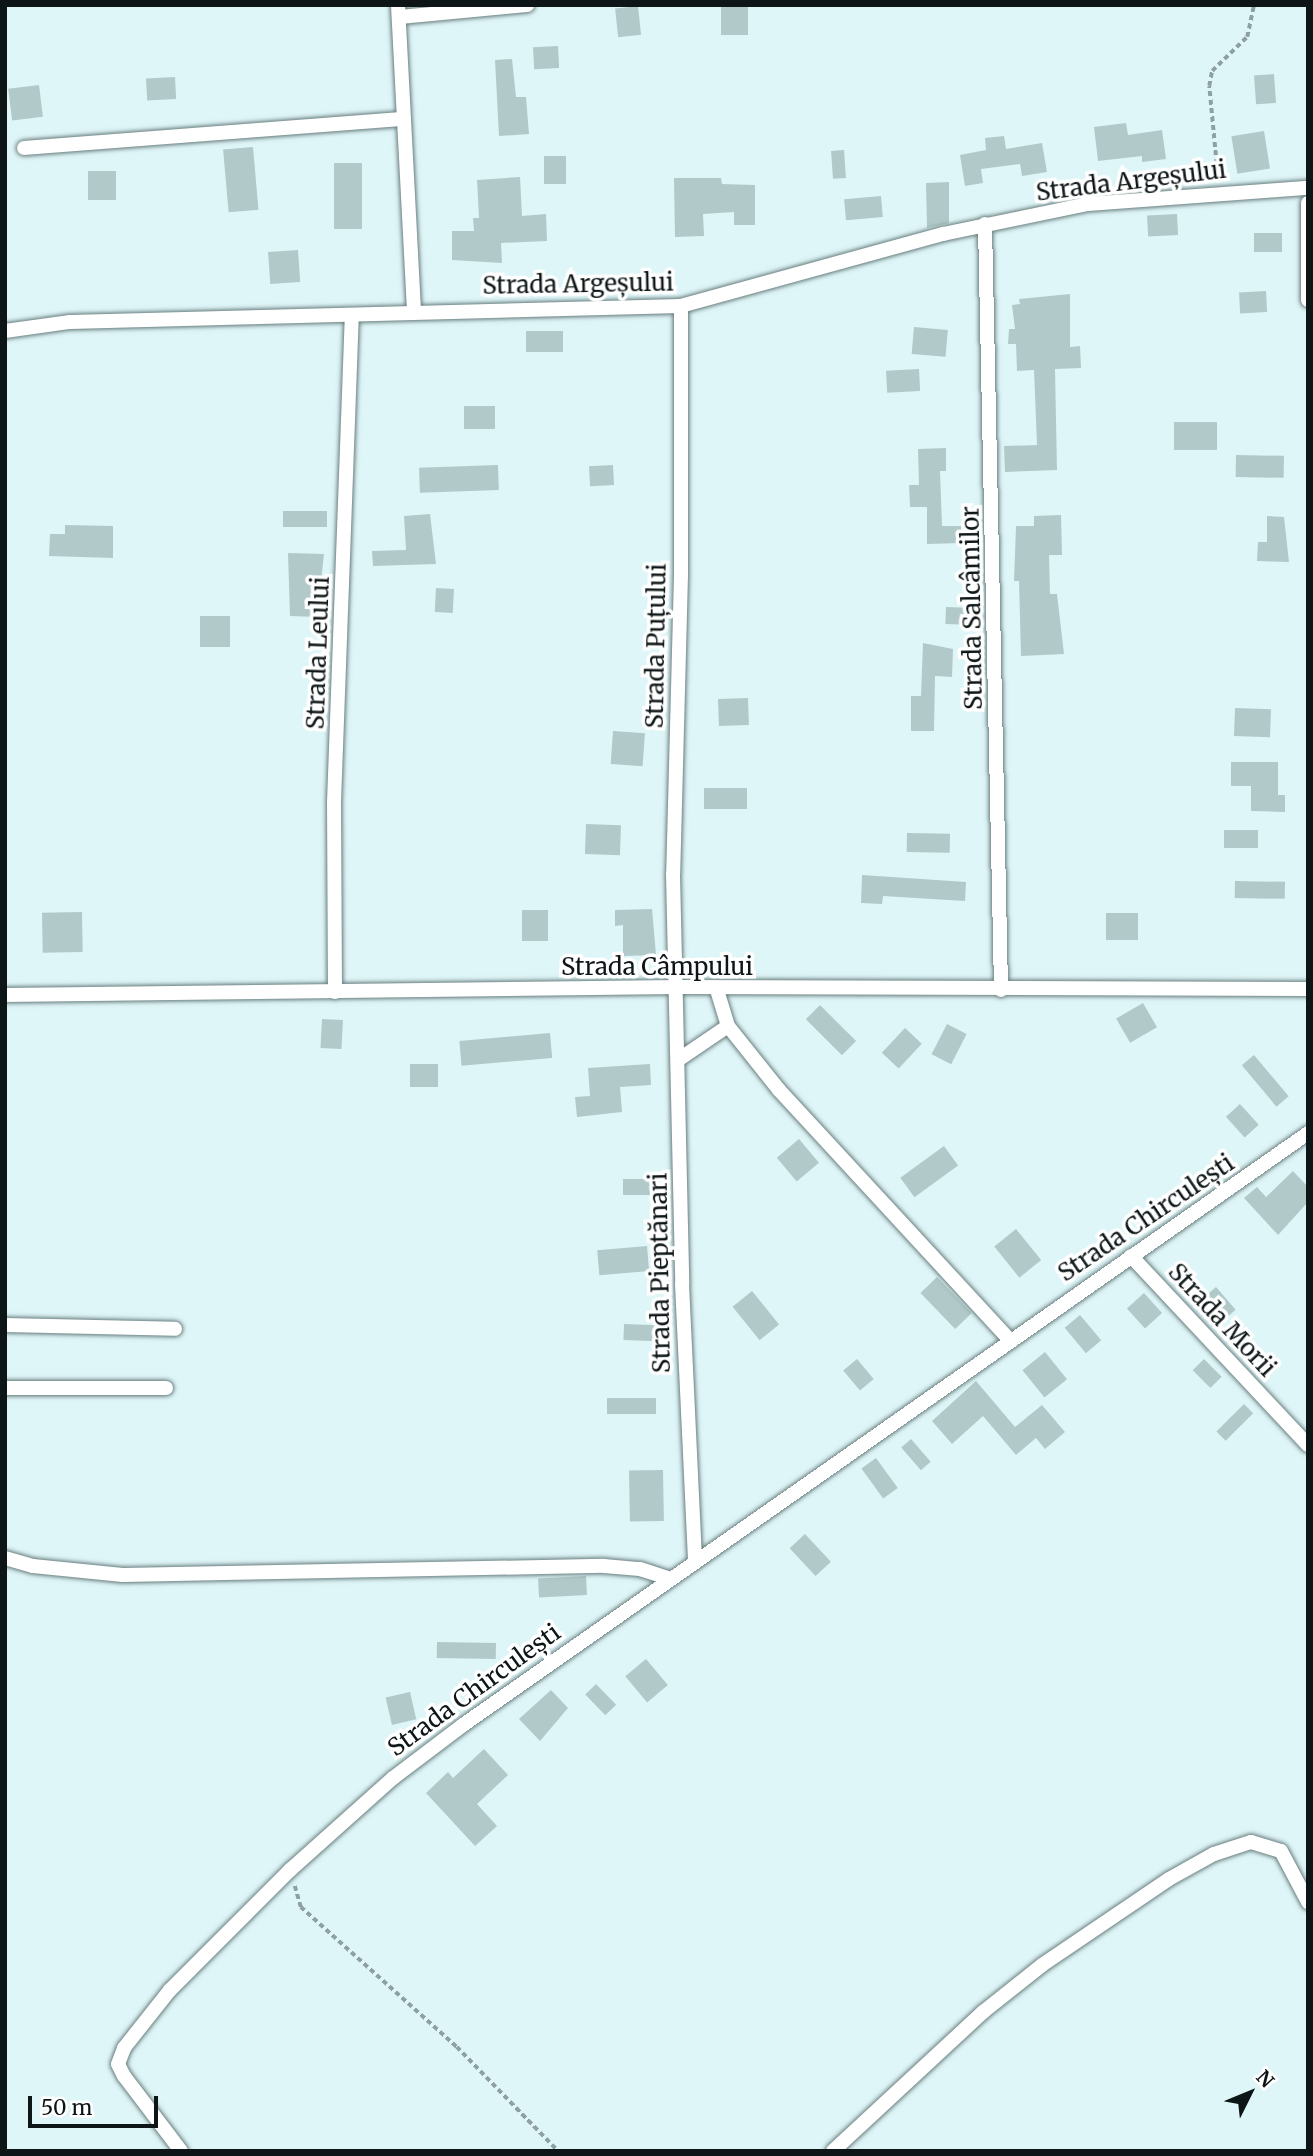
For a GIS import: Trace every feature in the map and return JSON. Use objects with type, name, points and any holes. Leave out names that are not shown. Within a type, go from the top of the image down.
[{"type":"street","points":[[414,310],[399,11],[527,5]]},
{"type":"street","points":[[24,148],[404,119]]},
{"type":"street","name":"Strada Argeșului","points":[[5,331],[70,322],[352,315],[414,310],[681,306],[985,224],[1088,204],[1308,188]]},
{"type":"street","points":[[1308,202],[1308,300]]},
{"type":"street","name":"Strada Salcâmilor","points":[[985,224],[1001,990]]},
{"type":"street","name":"Strada Puțului","points":[[678,987],[673,874],[681,575],[681,306]]},
{"type":"street","name":"Strada Leului","points":[[335,992],[334,802],[352,315]]},
{"type":"street","name":"Strada Câmpului","points":[[5,995],[678,987],[717,990],[1308,989]]},
{"type":"street","name":"Strada Pieptănari","points":[[678,987],[682,1298],[695,1559]]},
{"type":"street","points":[[717,990],[728,1026],[779,1090],[1009,1339]]},
{"type":"street","points":[[678,1060],[728,1026]]},
{"type":"street","name":"Strada Chirculești","points":[[181,2151],[124,2076],[118,2064],[121,2056],[170,1990],[290,1870],[393,1778],[668,1578],[1308,1133]]},
{"type":"street","name":"Strada Morii","points":[[1131,1256],[1308,1445]]},
{"type":"street","points":[[5,1325],[175,1329]]},
{"type":"street","points":[[5,1388],[166,1388]]},
{"type":"street","points":[[5,1558],[33,1566],[123,1575],[604,1566],[640,1569],[668,1578]]},
{"type":"street","points":[[833,2151],[983,2012],[1042,1965],[1169,1879],[1239,1843],[1264,1843],[1281,1851],[1308,1902]]},
{"type":"path","points":[[1219,193],[1209,86],[1212,71],[1247,37],[1254,5]]},
{"type":"path","points":[[290,1870],[302,1908],[457,2047],[558,2151]]},
{"type":"building","points":[[721,5],[748,5],[748,35],[721,35]]},
{"type":"building","points":[[638,6],[641,35],[618,37],[615,8]]},
{"type":"building","points":[[558,46],[559,68],[534,69],[533,47]]},
{"type":"building","points":[[512,59],[516,97],[526,97],[529,134],[499,136],[495,60]]},
{"type":"building","points":[[1274,74],[1276,103],[1256,104],[1254,75]]},
{"type":"building","points":[[175,77],[176,99],[147,100],[146,79]]},
{"type":"building","points":[[39,85],[43,117],[12,121],[8,89]]},
{"type":"building","points":[[1126,123],[1128,135],[1162,130],[1166,159],[1142,162],[1142,156],[1098,161],[1094,127]]},
{"type":"building","points":[[1264,131],[1270,169],[1237,174],[1231,136]]},
{"type":"building","points":[[1004,136],[1006,149],[1042,143],[1047,172],[1022,176],[1020,164],[981,169],[983,183],[965,186],[960,155],[986,150],[985,138]]},
{"type":"building","points":[[253,147],[258,210],[229,212],[223,150]]},
{"type":"building","points":[[844,150],[846,178],[833,179],[831,151]]},
{"type":"building","points":[[544,156],[566,156],[566,184],[544,184]]},
{"type":"building","points":[[334,163],[362,163],[362,229],[334,229]]},
{"type":"building","points":[[88,171],[116,171],[116,200],[88,200]]},
{"type":"building","points":[[520,177],[522,216],[546,214],[547,241],[501,243],[502,263],[452,260],[452,231],[474,231],[473,218],[479,218],[477,180]]},
{"type":"building","points":[[674,178],[721,178],[722,184],[755,185],[755,225],[734,225],[734,212],[703,214],[704,236],[675,237]]},
{"type":"building","points":[[949,182],[949,223],[927,228],[926,183]]},
{"type":"building","points":[[881,196],[883,217],[846,220],[844,199]]},
{"type":"building","points":[[1177,214],[1178,235],[1148,237],[1147,216]]},
{"type":"building","points":[[1254,233],[1282,233],[1282,252],[1254,252]]},
{"type":"building","points":[[298,250],[300,282],[270,284],[268,252]]},
{"type":"building","points":[[1266,291],[1267,312],[1240,313],[1239,292]]},
{"type":"building","points":[[1070,294],[1070,347],[1080,346],[1081,368],[1055,369],[1057,470],[1005,472],[1004,446],[1037,445],[1034,370],[1017,371],[1016,344],[1008,344],[1009,329],[1015,329],[1012,305],[1020,304],[1019,299]]},
{"type":"building","points":[[914,327],[948,330],[946,357],[912,354]]},
{"type":"building","points":[[526,331],[563,331],[563,352],[526,352]]},
{"type":"building","points":[[919,369],[920,391],[887,393],[886,371]]},
{"type":"building","points":[[464,406],[495,406],[495,429],[464,429]]},
{"type":"building","points":[[1174,422],[1217,422],[1217,450],[1174,450]]},
{"type":"building","points":[[946,448],[946,471],[940,471],[942,526],[961,526],[961,543],[927,544],[927,507],[910,507],[909,485],[919,485],[918,449]]},
{"type":"building","points":[[1236,455],[1284,456],[1284,478],[1236,477]]},
{"type":"building","points":[[498,465],[499,490],[420,493],[419,468]]},
{"type":"building","points":[[613,465],[614,485],[590,486],[589,466]]},
{"type":"building","points":[[283,511],[327,511],[327,527],[283,527]]},
{"type":"building","points":[[430,514],[436,564],[373,566],[372,551],[406,550],[404,516]]},
{"type":"building","points":[[1061,515],[1062,555],[1049,555],[1050,594],[1057,594],[1064,654],[1021,656],[1019,581],[1014,581],[1016,526],[1034,526],[1034,516]]},
{"type":"building","points":[[1267,516],[1284,517],[1289,562],[1257,561],[1258,542],[1267,542]]},
{"type":"building","points":[[65,525],[113,526],[113,558],[49,556],[50,534],[65,534]]},
{"type":"building","points":[[288,553],[324,554],[317,617],[290,616]]},
{"type":"building","points":[[436,588],[454,589],[453,613],[435,612]]},
{"type":"building","points":[[946,607],[975,608],[974,625],[945,624]]},
{"type":"building","points":[[200,616],[230,616],[230,647],[200,647]]},
{"type":"building","points":[[923,643],[953,649],[952,677],[935,676],[934,731],[911,731],[911,696],[921,696]]},
{"type":"building","points":[[748,698],[749,725],[719,726],[718,699]]},
{"type":"building","points":[[1235,708],[1271,709],[1270,737],[1234,736]]},
{"type":"building","points":[[613,731],[645,733],[643,766],[611,764]]},
{"type":"building","points":[[1231,762],[1278,762],[1278,795],[1285,795],[1285,812],[1251,811],[1251,786],[1231,786]]},
{"type":"building","points":[[704,788],[747,788],[747,809],[704,809]]},
{"type":"building","points":[[586,824],[621,825],[620,855],[585,854]]},
{"type":"building","points":[[1224,830],[1258,830],[1258,848],[1224,848]]},
{"type":"building","points":[[907,833],[950,834],[950,853],[907,852]]},
{"type":"building","points":[[862,875],[966,882],[965,901],[883,896],[882,904],[861,903]]},
{"type":"building","points":[[1235,881],[1285,882],[1285,899],[1235,898]]},
{"type":"building","points":[[652,909],[656,955],[623,956],[623,925],[615,926],[615,910]]},
{"type":"building","points":[[522,910],[548,910],[548,941],[522,941]]},
{"type":"building","points":[[82,912],[83,952],[43,953],[42,913]]},
{"type":"building","points":[[1106,913],[1138,913],[1138,940],[1106,940]]},
{"type":"building","points":[[1143,1003],[1157,1027],[1130,1043],[1116,1018]]},
{"type":"building","points":[[820,1005],[856,1041],[842,1055],[806,1019]]},
{"type":"building","points":[[322,1019],[343,1020],[341,1049],[320,1048]]},
{"type":"building","points":[[947,1024],[967,1034],[951,1064],[932,1054]]},
{"type":"building","points":[[905,1028],[922,1044],[899,1069],[882,1053]]},
{"type":"building","points":[[550,1033],[552,1058],[462,1066],[459,1041]]},
{"type":"building","points":[[1254,1055],[1289,1096],[1276,1107],[1242,1065]]},
{"type":"building","points":[[410,1064],[438,1064],[438,1087],[410,1087]]},
{"type":"building","points":[[650,1064],[651,1085],[620,1087],[622,1112],[577,1117],[575,1097],[590,1096],[588,1068]]},
{"type":"building","points":[[1240,1104],[1259,1125],[1245,1138],[1226,1117]]},
{"type":"building","points":[[799,1139],[819,1163],[797,1181],[777,1158]]},
{"type":"building","points":[[944,1146],[958,1165],[914,1197],[900,1178]]},
{"type":"building","points":[[1293,1171],[1308,1187],[1308,1202],[1278,1235],[1244,1198],[1257,1187],[1266,1197]]},
{"type":"building","points":[[623,1179],[658,1179],[658,1195],[623,1195]]},
{"type":"building","points":[[1016,1229],[1041,1260],[1019,1278],[994,1247]]},
{"type":"building","points":[[647,1246],[649,1271],[599,1275],[597,1250]]},
{"type":"building","points":[[937,1277],[972,1313],[955,1329],[920,1293]]},
{"type":"building","points":[[1216,1287],[1236,1310],[1221,1323],[1201,1300]]},
{"type":"building","points":[[752,1291],[779,1324],[760,1340],[733,1307]]},
{"type":"building","points":[[1144,1293],[1162,1313],[1145,1328],[1127,1308]]},
{"type":"building","points":[[1080,1315],[1101,1340],[1086,1353],[1065,1328]]},
{"type":"building","points":[[624,1324],[658,1325],[657,1341],[623,1340]]},
{"type":"building","points":[[1045,1352],[1067,1379],[1044,1397],[1022,1370]]},
{"type":"building","points":[[857,1359],[874,1379],[860,1390],[843,1371]]},
{"type":"building","points":[[1204,1359],[1222,1377],[1210,1388],[1193,1370]]},
{"type":"building","points":[[976,1381],[1015,1427],[1042,1405],[1065,1432],[1045,1449],[1036,1438],[1016,1455],[983,1416],[952,1444],[932,1421]]},
{"type":"building","points":[[607,1398],[656,1398],[656,1414],[607,1414]]},
{"type":"building","points":[[1244,1404],[1253,1413],[1226,1441],[1216,1432]]},
{"type":"building","points":[[911,1439],[931,1462],[921,1470],[901,1448]]},
{"type":"building","points":[[876,1458],[898,1488],[883,1499],[861,1469]]},
{"type":"building","points":[[663,1470],[664,1521],[630,1522],[629,1471]]},
{"type":"building","points":[[805,1534],[831,1562],[816,1576],[790,1548]]},
{"type":"building","points":[[586,1576],[587,1595],[539,1597],[538,1579]]},
{"type":"building","points":[[437,1642],[496,1643],[496,1659],[437,1658]]},
{"type":"building","points":[[646,1659],[668,1685],[647,1702],[625,1676]]},
{"type":"building","points":[[596,1684],[616,1705],[605,1715],[585,1694]]},
{"type":"building","points":[[551,1690],[568,1708],[540,1741],[519,1719]]},
{"type":"building","points":[[410,1692],[416,1719],[392,1725],[386,1698]]},
{"type":"building","points":[[484,1749],[508,1775],[477,1804],[497,1826],[475,1846],[426,1793],[448,1772],[453,1778]]}]
